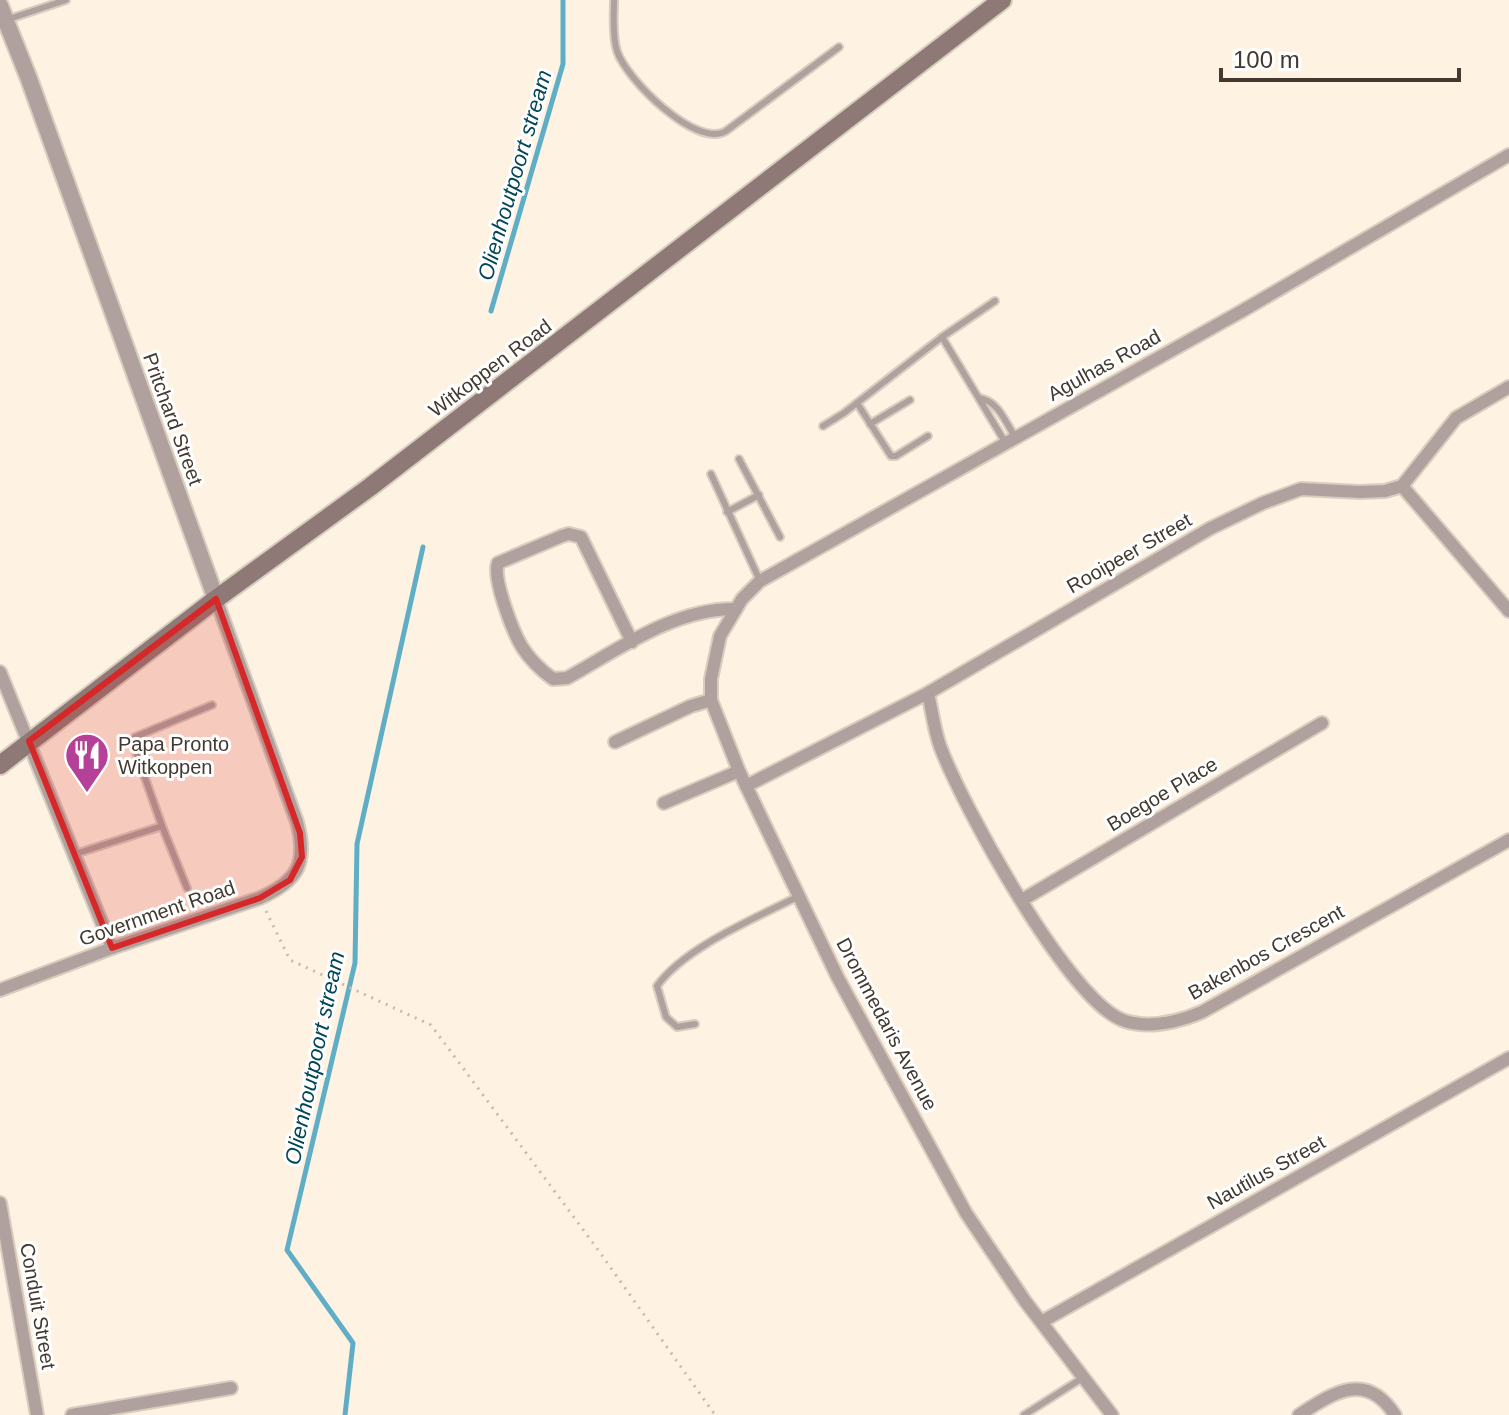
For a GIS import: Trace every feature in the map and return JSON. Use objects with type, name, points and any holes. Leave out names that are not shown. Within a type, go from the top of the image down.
[{"type":"main road","name":"Witkoppen Road","points":[[0,765],[216,599],[370,487],[1002,0]]},
{"type":"street","name":"Pritchard Street","points":[[3,13],[297,822],[303,848]]},
{"type":"street","name":"Agulhas Road","points":[[732,614],[760,581],[1242,311],[1509,155]]},
{"type":"street","points":[[1509,387],[1456,418],[1402,486],[1509,611]]},
{"type":"street","name":"Rooipeer Street","points":[[746,786],[928,693],[1211,528],[1263,503],[1301,489],[1360,492],[1385,491],[1402,486]]},
{"type":"street","points":[[632,642],[581,537],[562,536],[498,563],[498,584],[522,649],[553,679],[567,678],[672,622],[705,610],[732,614]]},
{"type":"street","name":"Drommedaris Avenue","points":[[732,614],[720,636],[711,700],[746,786],[850,1001],[966,1213],[1025,1301],[1112,1415]]},
{"type":"street","points":[[0,672],[112,948]]},
{"type":"street","name":"Bakenbos Crescent","points":[[928,693],[940,745],[974,820],[1055,952],[1094,1001],[1124,1021],[1169,1023],[1202,1012],[1509,840]]},
{"type":"street","points":[[615,742],[711,700]]},
{"type":"street","name":"Boegoe Place","points":[[1022,900],[1322,723]]},
{"type":"street","points":[[664,803],[739,771]]},
{"type":"street","name":"Government Road","points":[[0,990],[278,890],[296,873],[303,848]]},
{"type":"street","name":"Nautilus Street","points":[[1043,1321],[1509,1058]]},
{"type":"street","name":"Conduit Street","points":[[0,1203],[37,1415]]},
{"type":"street","points":[[72,1415],[231,1388]]},
{"type":"street","points":[[1299,1415],[1326,1398],[1343,1390],[1354,1389],[1380,1396],[1395,1415]]},
{"type":"lane","points":[[3,13],[66,0]]},
{"type":"lane","points":[[614,0],[617,50],[628,69],[664,107],[686,124],[706,134],[716,135],[726,131],[839,47]]},
{"type":"lane","points":[[823,426],[995,301]]},
{"type":"lane","points":[[942,337],[979,398],[1010,439]]},
{"type":"lane","points":[[979,398],[994,403],[1010,439]]},
{"type":"lane","points":[[870,424],[910,400]]},
{"type":"lane","points":[[857,403],[888,453],[894,457],[928,436]]},
{"type":"lane","points":[[739,459],[780,537]]},
{"type":"lane","points":[[711,474],[760,581]]},
{"type":"lane","points":[[727,512],[759,495]]},
{"type":"lane","points":[[187,888],[132,741],[135,737],[212,705]]},
{"type":"lane","points":[[75,854],[162,826]]},
{"type":"lane","points":[[695,1024],[677,1027],[666,1017],[657,986],[664,976],[676,964],[733,929],[799,896]]},
{"type":"lane","points":[[1024,1415],[1084,1377]]},
{"type":"path","points":[[260,898],[290,960],[431,1025],[596,1247],[715,1415]]},
{"type":"highlighted area","points":[[216,599],[300,833],[302,857],[290,880],[260,898],[112,948],[29,741]]},
{"type":"waterway","name":"Olienhoutpoort stream","points":[[491,311],[563,64],[563,0]]},
{"type":"waterway","name":"Olienhoutpoort stream","points":[[345,1415],[353,1343],[287,1250],[355,963],[357,844],[423,547]]},
{"type":"place","name":"Papa Pronto Witkoppen","points":[[87,794]]}]
